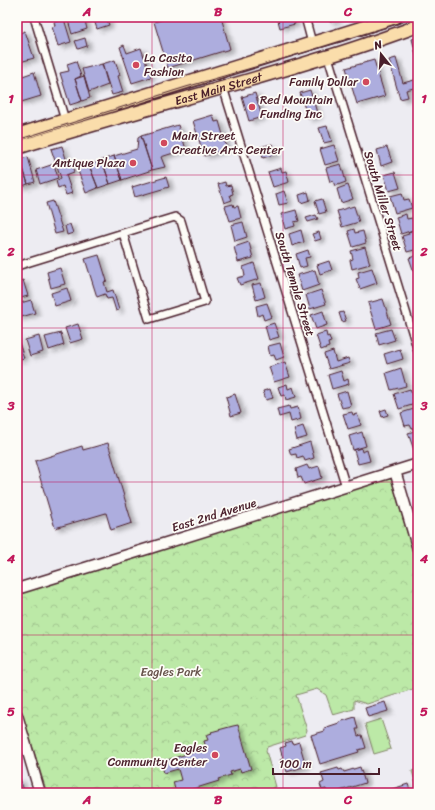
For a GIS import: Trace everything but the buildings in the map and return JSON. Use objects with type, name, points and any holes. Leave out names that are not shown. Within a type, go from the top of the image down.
[{"type":"main road","name":"East Main Street","points":[[17,135],[396,17]]},
{"type":"main road","name":"East Main Street","points":[[17,148],[328,57],[418,26]]},
{"type":"street","points":[[34,17],[65,120]]},
{"type":"street","points":[[304,17],[312,43]]},
{"type":"street","name":"South Miller Street","points":[[328,57],[418,351]]},
{"type":"street","name":"South Temple Street","points":[[223,87],[346,487]]},
{"type":"street","points":[[17,266],[174,217],[181,220],[205,302],[149,319],[123,233]]},
{"type":"street","name":"East 2nd Avenue","points":[[17,589],[418,464]]},
{"type":"street","points":[[395,471],[418,549]]},
{"type":"street","points":[[17,715],[40,793]]},
{"type":"green space","name":"Eagles Park","points":[[386,478],[390,479],[392,482],[418,569],[418,703],[413,689],[367,704],[354,700],[354,709],[333,715],[326,695],[317,689],[296,695],[307,730],[305,735],[267,747],[266,751],[276,787],[269,790],[269,793],[47,793],[17,697],[17,594]]},
{"type":"green space","points":[[381,719],[391,749],[374,754],[365,724]]},
{"type":"green space","points":[[418,769],[418,792],[412,771]]},
{"type":"tram line","points":[[17,140],[186,87],[341,42],[418,17]]},
{"type":"place","name":"La Casita Fashion","points":[[136,65]]},
{"type":"place","name":"Family Dollar","points":[[366,82]]},
{"type":"place","name":"Red Mountain Funding Inc","points":[[252,107]]},
{"type":"place","name":"Main Street Creative Arts Center","points":[[164,143]]},
{"type":"place","name":"Antique Plaza","points":[[133,163]]},
{"type":"place","name":"Eagles Community Center","points":[[215,755]]}]
